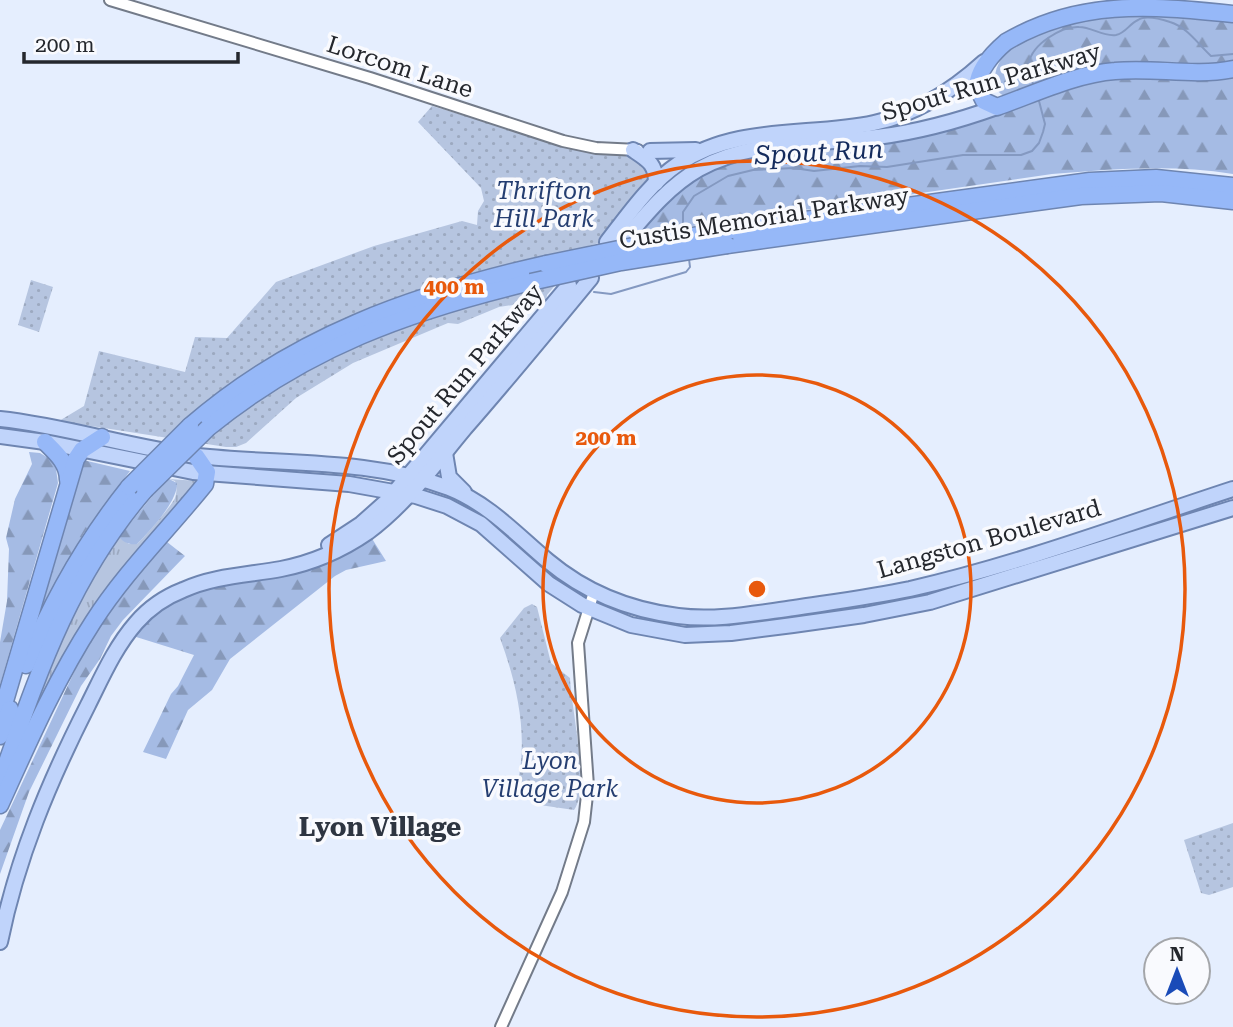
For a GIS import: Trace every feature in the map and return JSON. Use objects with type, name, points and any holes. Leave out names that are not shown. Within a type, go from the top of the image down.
[{"type":"highway","name":"Spout Run Parkway","points":[[996,51],[1038,18],[1081,2],[1125,1],[1233,14]]},
{"type":"highway","points":[[996,51],[980,72],[976,87],[984,101],[997,107]]},
{"type":"highway","name":"Spout Run Parkway","points":[[997,107],[1107,71],[1207,73],[1233,69]]},
{"type":"highway","name":"Custis Memorial Parkway","points":[[0,782],[39,672],[75,592],[137,488],[264,385],[333,347],[422,312],[531,282],[729,238],[1090,181],[1156,178],[1233,186]]},
{"type":"highway","name":"Custis Memorial Parkway","points":[[0,736],[27,661],[55,598],[95,531],[137,488],[190,426],[221,399],[270,365],[339,329],[431,295],[546,264],[648,243],[729,238],[1081,196],[1161,193],[1233,201]]},
{"type":"highway","points":[[0,718],[77,456],[102,437]]},
{"type":"highway","points":[[45,442],[65,466],[68,476],[66,490]]},
{"type":"highway","points":[[0,804],[67,665],[84,637],[131,571],[205,484],[207,474],[196,456]]},
{"type":"main road","name":"Spout Run Parkway","points":[[607,242],[656,183],[677,164],[714,146],[746,138],[846,128],[898,117],[948,91],[996,51]]},
{"type":"main road","name":"Spout Run Parkway","points":[[625,239],[650,209],[692,173],[739,152],[890,136],[997,107]]},
{"type":"main road","points":[[650,151],[687,152],[714,146]]},
{"type":"main road","points":[[633,150],[653,164],[656,183]]},
{"type":"main road","points":[[650,209],[675,177],[677,164],[694,166],[721,155],[739,152]]},
{"type":"main road","name":"Spout Run Parkway","points":[[415,478],[445,453],[591,278]]},
{"type":"main road","name":"Spout Run Parkway","points":[[415,478],[569,285]]},
{"type":"main road","name":"Langston Boulevard","points":[[0,419],[196,456],[339,465],[415,478],[470,498],[502,520],[558,569],[594,592],[648,612],[697,618],[853,600],[911,588],[969,573],[1233,489]]},
{"type":"main road","points":[[23,439],[31,423]]},
{"type":"main road","name":"Langston Boulevard","points":[[0,436],[45,442],[207,474],[349,484],[402,493],[447,506],[481,524],[549,584],[590,609],[631,625],[692,635],[731,633],[864,615],[962,594],[1233,508]]},
{"type":"main road","points":[[445,453],[449,477],[470,498]]},
{"type":"main road","points":[[0,942],[12,888],[32,825],[52,777],[111,660],[136,623],[170,596],[192,586],[289,568],[338,550],[381,522],[415,478]]},
{"type":"main road","points":[[0,914],[16,853],[47,775],[112,645],[133,616],[151,601],[186,581],[214,573],[285,562],[325,547],[402,493]]},
{"type":"street","name":"Lorcom Lane","points":[[110,0],[370,78],[563,141],[596,148],[650,151],[677,164]]},
{"type":"street","points":[[501,1027],[562,892],[584,822],[588,786],[578,643],[594,592]]},
{"type":"green space","points":[[1084,10],[1233,19],[1233,63],[1204,67],[1152,64],[1008,98],[997,90],[997,68],[1014,46],[1042,29]]},
{"type":"green space","points":[[1233,74],[1233,174],[1165,168],[1052,174],[637,234],[683,184],[736,157],[838,145],[1092,79]]},
{"type":"green space","name":"Thrifton Hill Park","points":[[432,106],[580,150],[642,158],[651,180],[599,243],[588,246],[547,295],[546,300],[499,307],[458,324],[448,323],[353,363],[296,398],[246,443],[226,447],[59,421],[84,406],[99,351],[185,372],[195,337],[227,338],[276,282],[374,246],[462,221],[477,225],[478,211],[484,201],[481,188],[418,122]]},
{"type":"green space","points":[[31,280],[53,287],[39,332],[18,325]]},
{"type":"green space","points":[[29,452],[40,453],[55,462],[58,483],[0,685],[0,642],[7,601],[9,549],[6,538],[15,499],[32,464]]},
{"type":"green space","points":[[83,460],[130,471],[84,533],[39,612]]},
{"type":"green space","points":[[167,478],[177,483],[173,498],[162,515],[137,544],[123,541],[119,537]]},
{"type":"green space","points":[[169,479],[198,481],[174,511],[29,726],[57,652],[91,581],[119,537],[129,544],[137,544],[169,507],[175,498],[176,489],[175,481]]},
{"type":"green space","points":[[371,537],[386,561],[346,570],[335,576],[230,659],[212,690],[188,710],[166,759],[143,752],[171,694],[194,655],[133,636],[143,625],[166,607],[192,594],[220,585],[299,572]]},
{"type":"green space","points":[[167,542],[185,556],[123,620],[81,686],[29,792],[0,874],[0,830],[77,666],[98,629],[128,587]]},
{"type":"green space","name":"Lyon Village Park","points":[[532,604],[537,607],[551,663],[570,678],[580,767],[578,800],[574,810],[533,804],[531,797],[517,785],[522,748],[519,711],[512,674],[500,638],[524,608]]},
{"type":"green space","points":[[1233,823],[1233,887],[1209,895],[1201,893],[1184,840]]},
{"type":"waterway","name":"Spout Run","points":[[1033,84],[1029,65],[1031,56],[1042,43],[1056,33],[1072,27],[1084,27],[1107,35],[1116,35],[1141,19],[1158,19],[1182,28],[1211,56],[1233,54]]},
{"type":"waterway","name":"Spout Run","points":[[683,229],[683,212],[694,196],[728,176],[753,170],[794,168],[814,171],[860,166],[887,167],[963,155],[1021,155],[1032,151],[1043,132],[1045,124],[1039,101]]},
{"type":"waterway","name":"Spout Run","points":[[594,292],[611,294],[686,272],[690,267],[689,259]]},
{"type":"district","name":"Lyon Village","points":[[380,827]]}]
